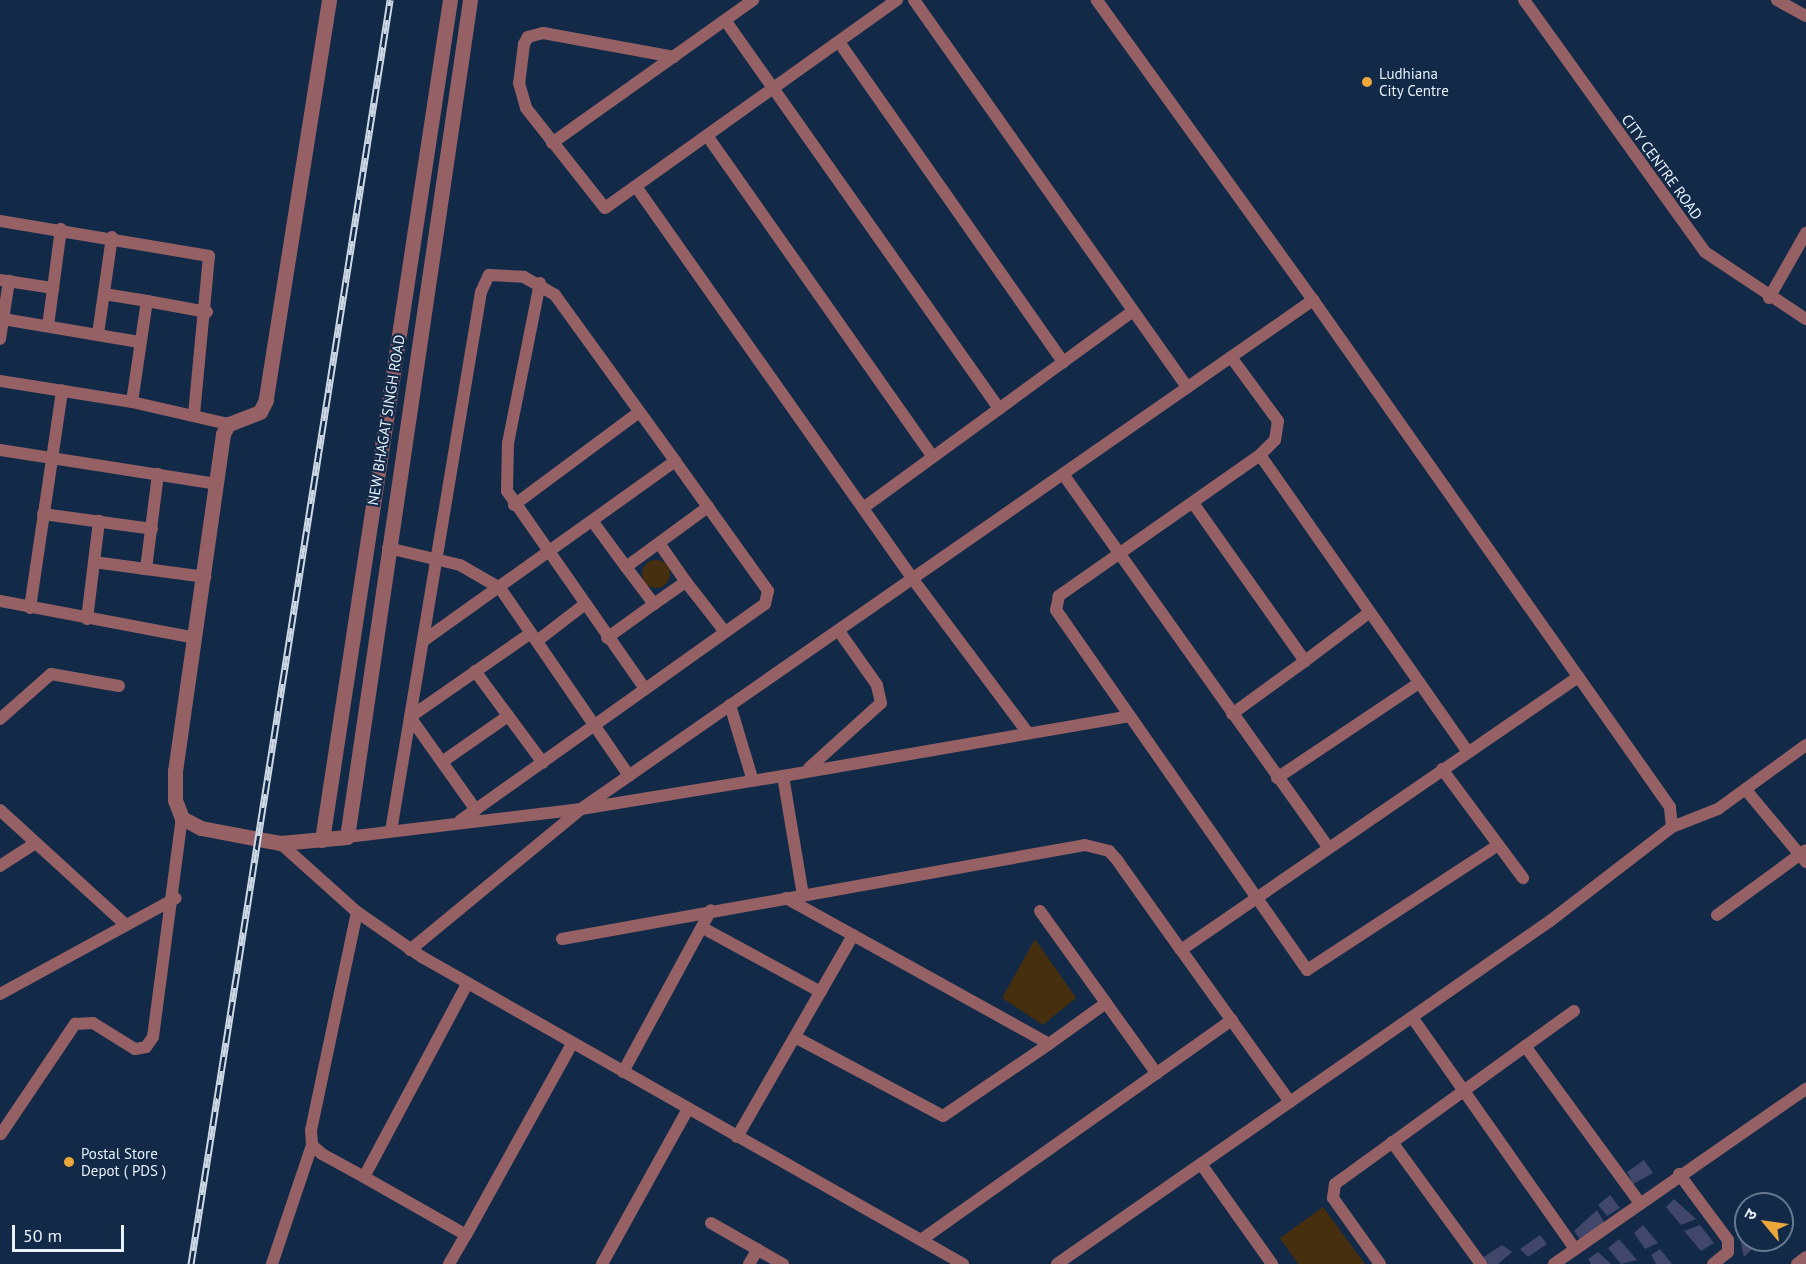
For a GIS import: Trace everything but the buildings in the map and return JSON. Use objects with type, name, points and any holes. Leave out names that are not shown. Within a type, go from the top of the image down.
[{"type":"street","points":[[0,381],[132,402],[194,414],[228,424],[251,418],[266,400],[329,0]]},
{"type":"street","name":"NEW BHAGAT SINGH ROAD","points":[[322,840],[450,0]]},
{"type":"street","name":"NEW BHAGAT SINGH ROAD","points":[[347,837],[470,0]]},
{"type":"street","points":[[552,143],[753,0]]},
{"type":"street","points":[[674,57],[543,33],[528,37],[520,96],[598,204],[611,206],[897,0]]},
{"type":"street","points":[[914,0],[1187,387]]},
{"type":"street","points":[[1096,0],[1312,300],[1670,807],[1672,827]]},
{"type":"street","name":"CITY CENTRE ROAD","points":[[1524,0],[1705,252],[1769,298],[1806,319]]},
{"type":"street","points":[[1777,0],[1806,16]]},
{"type":"street","points":[[725,20],[999,409]]},
{"type":"street","points":[[839,42],[1063,362]]},
{"type":"street","points":[[708,137],[933,457]]},
{"type":"street","points":[[637,188],[912,578],[1028,733]]},
{"type":"street","points":[[0,221],[112,237],[209,256],[207,312],[194,414]]},
{"type":"street","points":[[48,326],[61,229]]},
{"type":"street","points":[[1769,298],[1806,233]]},
{"type":"street","points":[[98,334],[112,237]]},
{"type":"street","points":[[390,831],[483,283],[497,273],[540,283],[555,295],[768,591],[765,604],[595,727],[459,821]]},
{"type":"street","points":[[0,339],[5,281],[53,288]]},
{"type":"street","points":[[540,283],[504,473],[514,505],[645,689]]},
{"type":"street","points":[[104,294],[207,312]]},
{"type":"street","points":[[410,950],[581,809],[1312,300]]},
{"type":"street","points":[[132,402],[139,342],[147,301]]},
{"type":"street","points":[[863,508],[1133,311]]},
{"type":"street","points":[[3,319],[139,342]]},
{"type":"street","points":[[1231,357],[1278,422],[1275,440],[1260,455],[1055,603],[1130,716],[1257,897],[1300,965],[1314,970],[1498,844]]},
{"type":"street","points":[[30,608],[62,390]]},
{"type":"street","points":[[514,505],[639,412]]},
{"type":"street","points":[[0,1133],[75,1024],[93,1023],[135,1049],[146,1047],[153,1037],[176,898],[182,818],[175,800],[175,771],[205,577],[216,484],[228,424]]},
{"type":"street","points":[[0,450],[216,484]]},
{"type":"street","points":[[1260,455],[1467,751]]},
{"type":"street","points":[[423,641],[593,522],[675,461]]},
{"type":"street","points":[[146,569],[158,474]]},
{"type":"street","points":[[1063,474],[1328,847]]},
{"type":"street","points":[[1193,503],[1305,661]]},
{"type":"street","points":[[626,567],[708,507]]},
{"type":"street","points":[[43,514],[152,529]]},
{"type":"street","points":[[87,619],[99,521]]},
{"type":"street","points":[[593,522],[654,604]]},
{"type":"street","points":[[659,543],[725,632]]},
{"type":"street","points":[[388,548],[460,565],[500,588],[629,776]]},
{"type":"street","points":[[94,562],[205,577]]},
{"type":"street","points":[[607,638],[686,582]]},
{"type":"street","points":[[0,601],[195,638]]},
{"type":"street","points":[[410,717],[475,671],[584,605]]},
{"type":"street","points":[[1232,714],[1370,612]]},
{"type":"street","points":[[808,769],[881,703],[877,685],[838,630]]},
{"type":"street","points":[[475,671],[543,763]]},
{"type":"street","points":[[0,719],[51,674],[119,686]]},
{"type":"street","points":[[1181,950],[1467,751],[1578,677]]},
{"type":"street","points":[[1277,778],[1419,683]]},
{"type":"street","points":[[730,705],[753,781]]},
{"type":"street","points":[[442,762],[508,716]]},
{"type":"street","points":[[182,818],[201,828],[280,843],[322,840],[459,821],[581,809],[783,776],[808,769],[909,758],[1028,733],[1130,716]]},
{"type":"street","points":[[410,717],[476,810]]},
{"type":"street","points":[[1057,1264],[1412,1017],[1672,827],[1693,822],[1746,790],[1806,745]]},
{"type":"street","points":[[1442,769],[1523,878]]},
{"type":"street","points":[[783,776],[803,895]]},
{"type":"street","points":[[1717,915],[1804,855],[1746,790]]},
{"type":"street","points":[[0,810],[34,844],[125,924]]},
{"type":"street","points":[[280,843],[357,912],[410,950],[963,1264]]},
{"type":"street","points":[[0,866],[34,844]]},
{"type":"street","points":[[562,939],[711,910],[1098,846],[1118,860],[1290,1102]]},
{"type":"street","points":[[0,994],[176,898]]},
{"type":"street","points":[[786,898],[1049,1044]]},
{"type":"street","points":[[623,1072],[711,910]]},
{"type":"street","points":[[1040,911],[1157,1074]]},
{"type":"street","points":[[272,1264],[312,1145],[357,912]]},
{"type":"street","points":[[703,928],[821,992]]},
{"type":"street","points":[[737,1137],[853,935]]},
{"type":"street","points":[[363,1177],[467,984]]},
{"type":"street","points":[[795,1037],[944,1116],[1106,1003]]},
{"type":"street","points":[[1380,1264],[1331,1191],[1392,1142],[1574,1011]]},
{"type":"street","points":[[1412,1017],[1463,1093],[1575,1249]]},
{"type":"street","points":[[921,1240],[1232,1020]]},
{"type":"street","points":[[449,1264],[572,1044]]},
{"type":"street","points":[[1525,1046],[1640,1203]]},
{"type":"street","points":[[1554,1264],[1679,1174],[1806,1091]]},
{"type":"street","points":[[602,1264],[688,1109]]},
{"type":"street","points":[[1392,1142],[1481,1264]]},
{"type":"street","points":[[312,1145],[363,1177],[466,1235]]},
{"type":"street","points":[[1201,1164],[1272,1264]]},
{"type":"street","points":[[1679,1174],[1728,1239],[1728,1252],[1713,1264]]},
{"type":"street","points":[[711,1223],[783,1264]]},
{"type":"street","points":[[749,1264],[758,1249]]},
{"type":"street","points":[[1797,1264],[1806,1257]]},
{"type":"shaded area","points":[[656,560],[666,564],[670,574],[666,584],[656,588],[646,584],[642,574],[646,564]]},
{"type":"shaded area","points":[[1035,939],[1076,998],[1043,1025],[1002,998]]},
{"type":"shaded area","points":[[1323,1207],[1365,1264],[1298,1264],[1280,1238]]},
{"type":"railway","points":[[191,1264],[390,0]]},
{"type":"place","name":"Ludhiana City Centre","points":[[1367,82]]},
{"type":"place","name":"Postal Store Depot ( PDS )","points":[[69,1162]]}]
